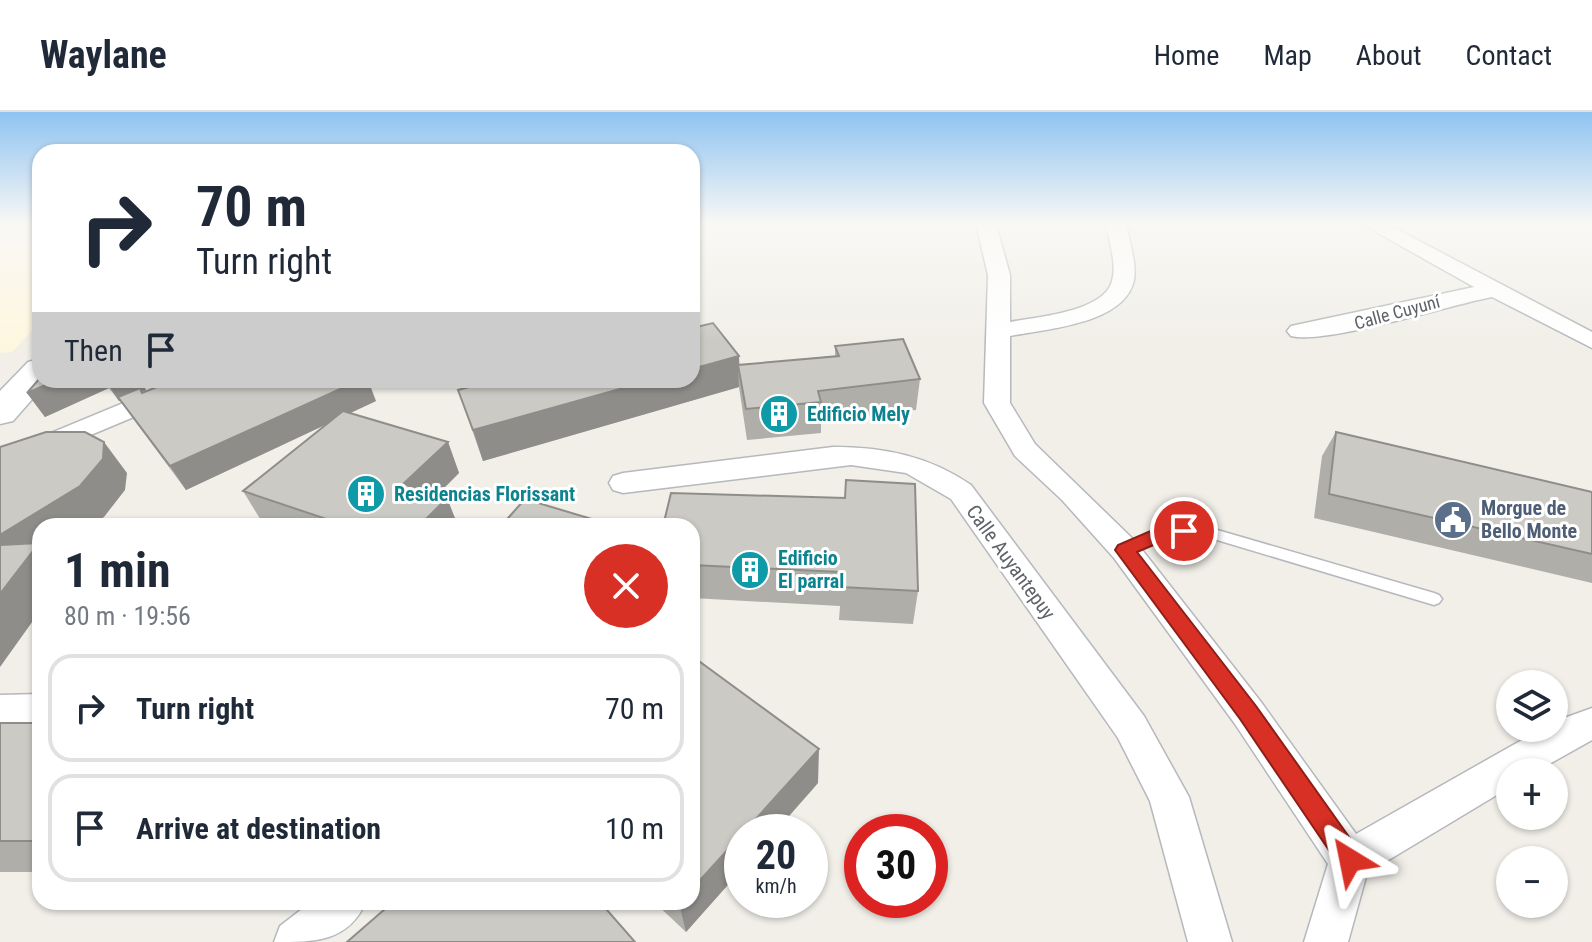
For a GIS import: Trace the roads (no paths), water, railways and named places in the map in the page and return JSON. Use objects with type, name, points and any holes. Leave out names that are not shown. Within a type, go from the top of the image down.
[{"type":"street","points":[[996,263],[1001,331],[997,403],[1025,450],[1072,493],[1125,550],[1248,713],[1350,860]]},
{"type":"street","points":[[1001,331],[1093,312],[1116,298],[1124,280],[1122,263]]},
{"type":"street","name":"Calle Cuyuní","points":[[1443,263],[1592,341]]},
{"type":"street","name":"Calle Cuyuní","points":[[1299,331],[1346,326],[1455,296],[1493,290]]},
{"type":"street","points":[[0,375],[32,361]]},
{"type":"street","points":[[0,413],[32,378]]},
{"type":"street","points":[[0,464],[182,388]]},
{"type":"street","name":"Calle Auyantepuy","points":[[623,483],[833,456],[904,460],[937,473],[961,492],[1131,727],[1169,797],[1210,942]]},
{"type":"street","points":[[0,710],[32,709]]},
{"type":"street","points":[[1326,942],[1350,860],[1569,732],[1592,724]]},
{"type":"street","points":[[296,942],[335,910]]},
{"type":"lane","points":[[1125,550],[1159,535],[1207,532],[1434,599]]},
{"type":"place","name":"Edificio Mely","points":[[779,414]]},
{"type":"place","name":"Residencias Florissant","points":[[366,494]]},
{"type":"place","name":"Morgue de Bello Monte","points":[[1453,520]]},
{"type":"place","name":"Edificio El parral","points":[[750,570]]}]
